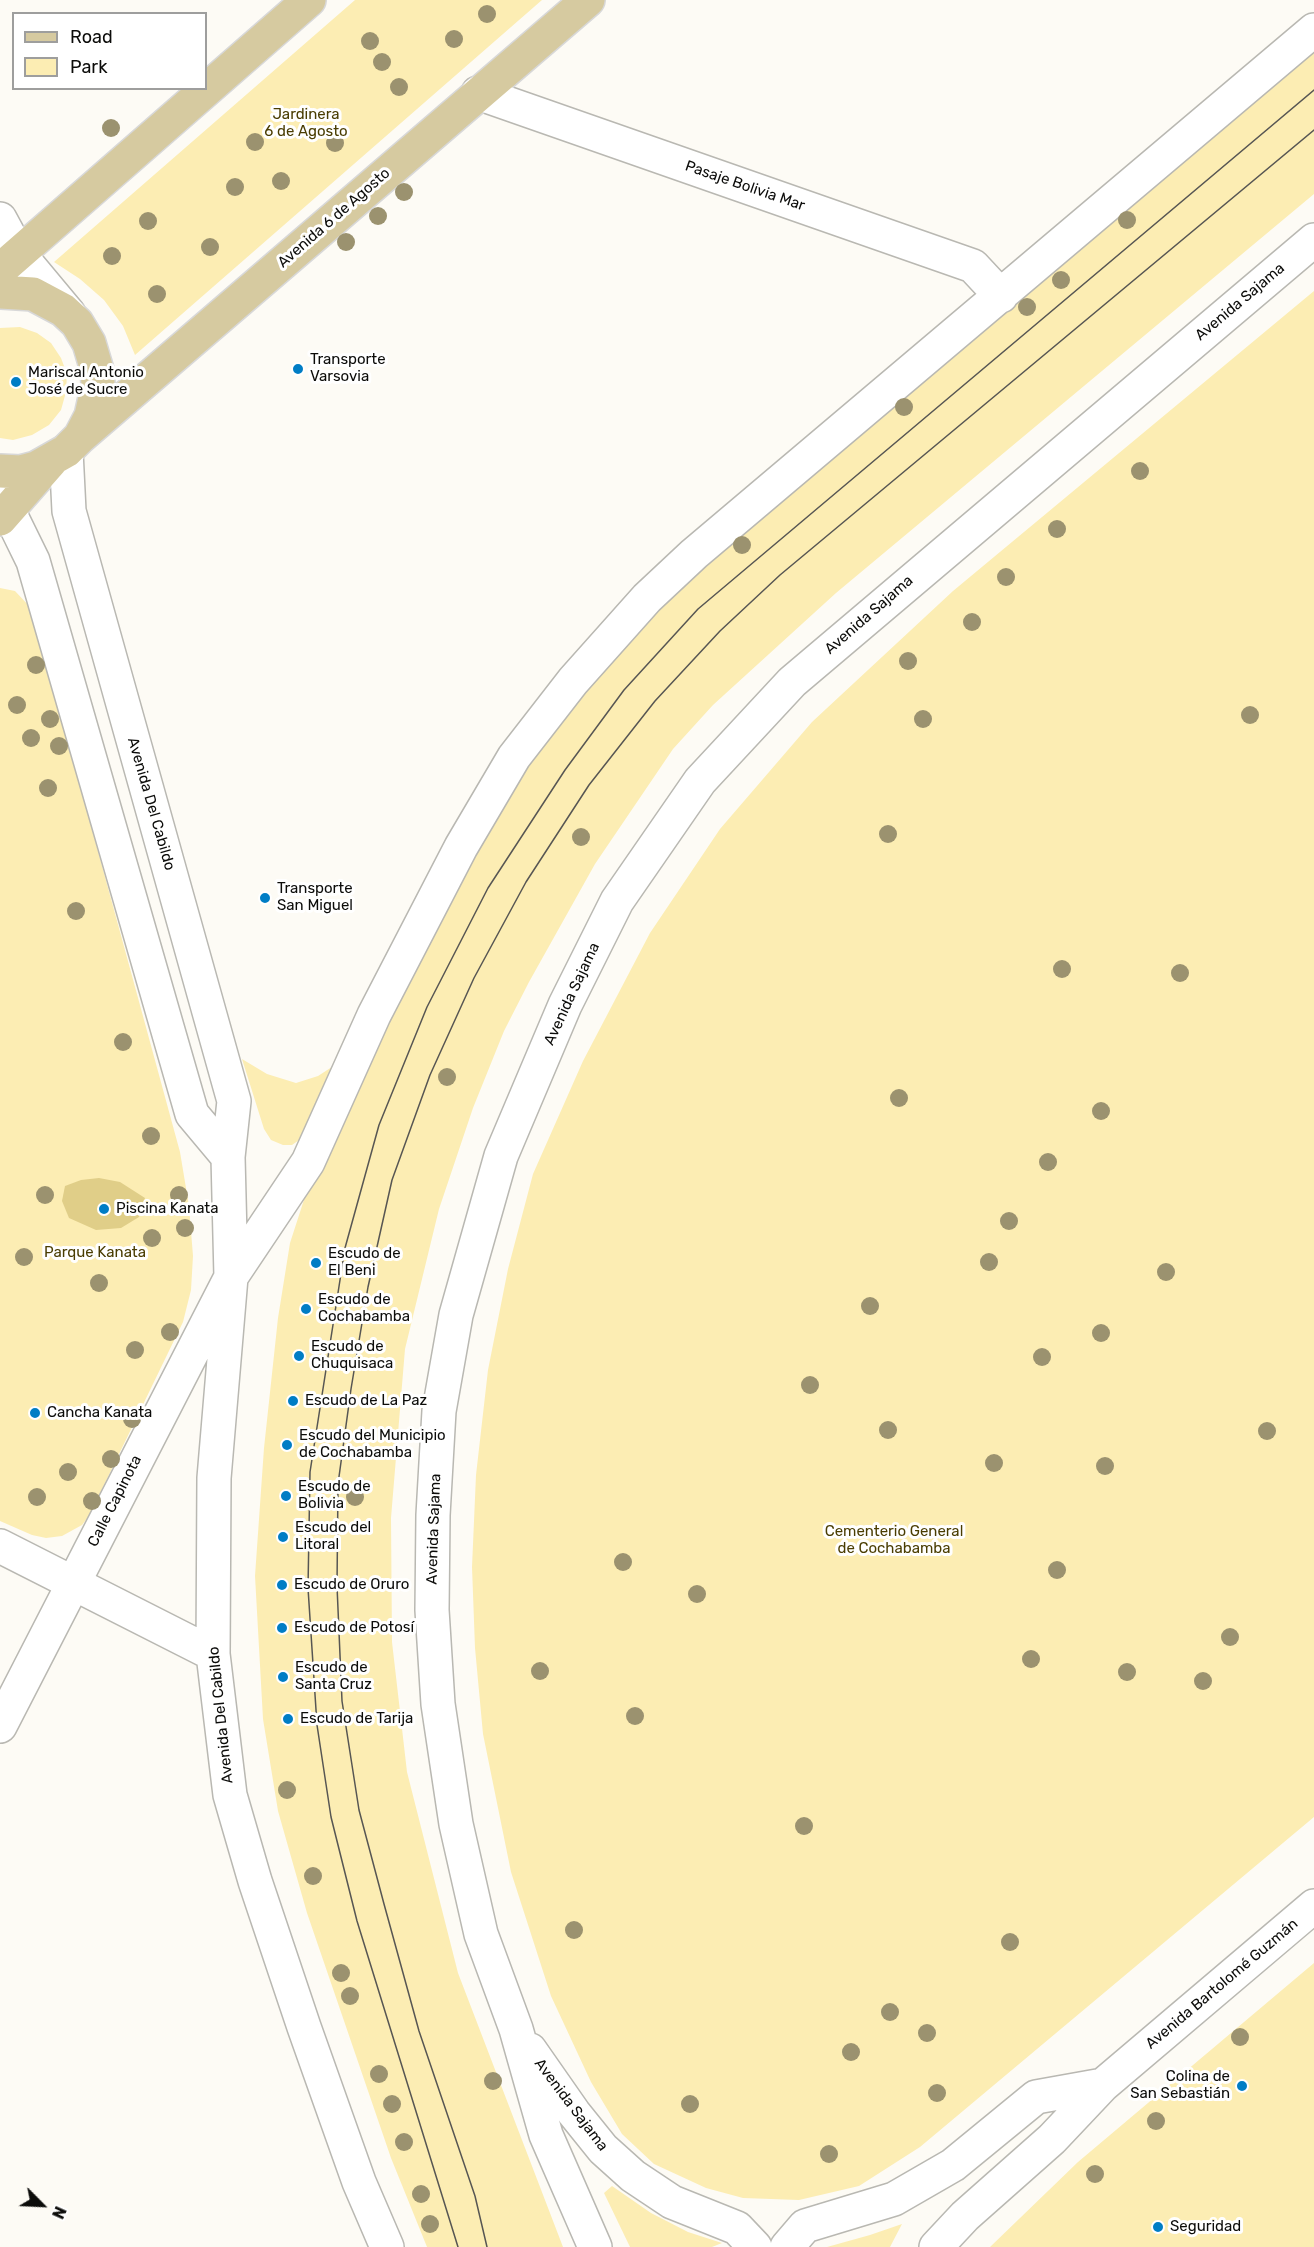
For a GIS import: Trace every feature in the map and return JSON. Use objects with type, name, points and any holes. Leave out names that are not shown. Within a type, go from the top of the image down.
[{"type":"main road","points":[[207,89],[309,0]]},
{"type":"main road","name":"Avenida 6 de Agosto","points":[[3,510],[66,450],[588,0]]},
{"type":"main road","points":[[9,262],[206,90]]},
{"type":"main road","points":[[0,292],[33,294],[47,300],[76,323],[94,356],[98,384],[91,416],[66,450],[21,472],[0,471]]},
{"type":"street","points":[[231,1276],[308,1162],[374,1015],[460,847],[514,757],[560,698],[647,598],[686,561],[1314,30]]},
{"type":"street","name":"Pasaje Bolivia Mar","points":[[478,93],[973,266],[1001,296]]},
{"type":"street","points":[[0,219],[9,262],[76,323]]},
{"type":"street","name":"Avenida Sajama","points":[[595,2247],[546,2135],[516,2029],[481,1934],[456,1824],[438,1704],[432,1610],[433,1515],[440,1411],[456,1315],[501,1156],[565,1005],[617,901],[700,781],[792,682],[1314,240]]},
{"type":"street","name":"Avenida Del Cabildo","points":[[66,450],[69,511],[234,1101],[228,1157],[231,1276],[214,1478],[213,1654],[230,1795],[255,1881],[358,2182],[387,2247]]},
{"type":"street","points":[[3,510],[33,561],[192,1114],[228,1157]]},
{"type":"street","name":"Calle Capinota","points":[[0,1726],[231,1276]]},
{"type":"street","points":[[0,1546],[213,1654]]},
{"type":"street","name":"Avenida Bartolomé Guzmán","points":[[936,2247],[965,2216],[1052,2139],[1103,2085],[1314,1906]]},
{"type":"street","name":"Avenida Sajama","points":[[516,2029],[574,2114],[603,2149],[633,2176],[672,2202],[737,2228],[755,2247]]},
{"type":"street","points":[[787,2247],[805,2226],[894,2199],[953,2165],[1036,2097],[1103,2085]]},
{"type":"green space","name":"Jardinera 6 de Agosto","points":[[355,0],[542,0],[135,355],[123,326],[104,300],[80,279],[54,262]]},
{"type":"green space","points":[[1314,52],[1314,194],[836,593],[713,705],[673,749],[595,864],[504,1031],[473,1108],[439,1209],[405,1349],[391,1518],[392,1642],[407,1772],[458,1973],[563,2247],[427,2247],[391,2158],[307,1913],[278,1811],[263,1719],[255,1576],[264,1448],[278,1318],[290,1243],[312,1175],[453,881],[547,733],[655,607],[840,446]]},
{"type":"green space","name":"Cementerio General de Cochabamba","points":[[1314,291],[1314,1817],[920,2147],[859,2186],[799,2200],[743,2198],[706,2188],[654,2164],[622,2134],[591,2082],[551,1996],[511,1872],[483,1734],[475,1648],[472,1567],[476,1475],[488,1370],[508,1269],[533,1174],[583,1061],[650,933],[720,829],[812,722],[953,591]]},
{"type":"green space","points":[[20,327],[37,333],[51,343],[61,358],[67,374],[66,392],[61,410],[49,425],[32,435],[13,440],[0,438],[0,328]]},
{"type":"green space","name":"Parque Kanata","points":[[0,588],[15,591],[32,609],[180,1152],[189,1206],[193,1256],[191,1290],[183,1322],[89,1516],[82,1525],[62,1536],[46,1538],[32,1535],[0,1521]]},
{"type":"green space","points":[[242,1059],[267,1074],[296,1083],[318,1076],[338,1063],[302,1138],[292,1145],[283,1145],[271,1140],[264,1129]]},
{"type":"green space","name":"Colina de San Sebastián","points":[[1314,1963],[1314,2247],[990,2247],[1078,2162]]},
{"type":"green space","points":[[612,2186],[651,2213],[688,2232],[722,2243],[712,2247],[630,2247],[604,2193]]},
{"type":"green space","points":[[902,2224],[890,2247],[827,2247],[870,2235]]},
{"type":"shaded area","name":"Piscina Kanata","points":[[99,1178],[120,1182],[145,1198],[139,1217],[121,1228],[96,1230],[69,1218],[62,1201],[65,1186],[81,1180]]},
{"type":"tram line","points":[[458,2247],[357,1921],[331,1817],[317,1725],[308,1588],[310,1472],[345,1248],[379,1125],[427,1007],[488,888],[565,770],[624,690],[698,609],[1314,90]]},
{"type":"tram line","points":[[487,2247],[475,2196],[419,2031],[359,1810],[342,1701],[337,1586],[338,1484],[351,1389],[368,1287],[392,1180],[430,1075],[474,978],[526,882],[589,785],[655,701],[720,631],[780,575],[1314,130]]},
{"type":"place","name":"Transporte Varsovia","points":[[298,369]]},
{"type":"place","name":"Mariscal Antonio José de Sucre","points":[[16,382]]},
{"type":"place","name":"Transporte San Miguel","points":[[265,898]]},
{"type":"place","name":"Piscina Kanata","points":[[104,1209]]},
{"type":"place","name":"Escudo de El Beni","points":[[316,1263]]},
{"type":"place","name":"Escudo de Cochabamba","points":[[306,1309]]},
{"type":"place","name":"Escudo de Chuquisaca","points":[[299,1356]]},
{"type":"place","name":"Escudo de La Paz","points":[[293,1401]]},
{"type":"place","name":"Cancha Kanata","points":[[35,1413]]},
{"type":"place","name":"Escudo del Municipio de Cochabamba","points":[[287,1445]]},
{"type":"place","name":"Escudo de Bolivia","points":[[286,1496]]},
{"type":"place","name":"Escudo del Litoral","points":[[283,1537]]},
{"type":"place","name":"Escudo de Oruro","points":[[282,1585]]},
{"type":"place","name":"Escudo de Potosí","points":[[282,1628]]},
{"type":"place","name":"Escudo de Santa Cruz","points":[[283,1677]]},
{"type":"place","name":"Escudo de Tarija","points":[[288,1719]]},
{"type":"place","name":"Colina de San Sebastián","points":[[1242,2086]]},
{"type":"place","name":"Seguridad","points":[[1158,2227]]}]
